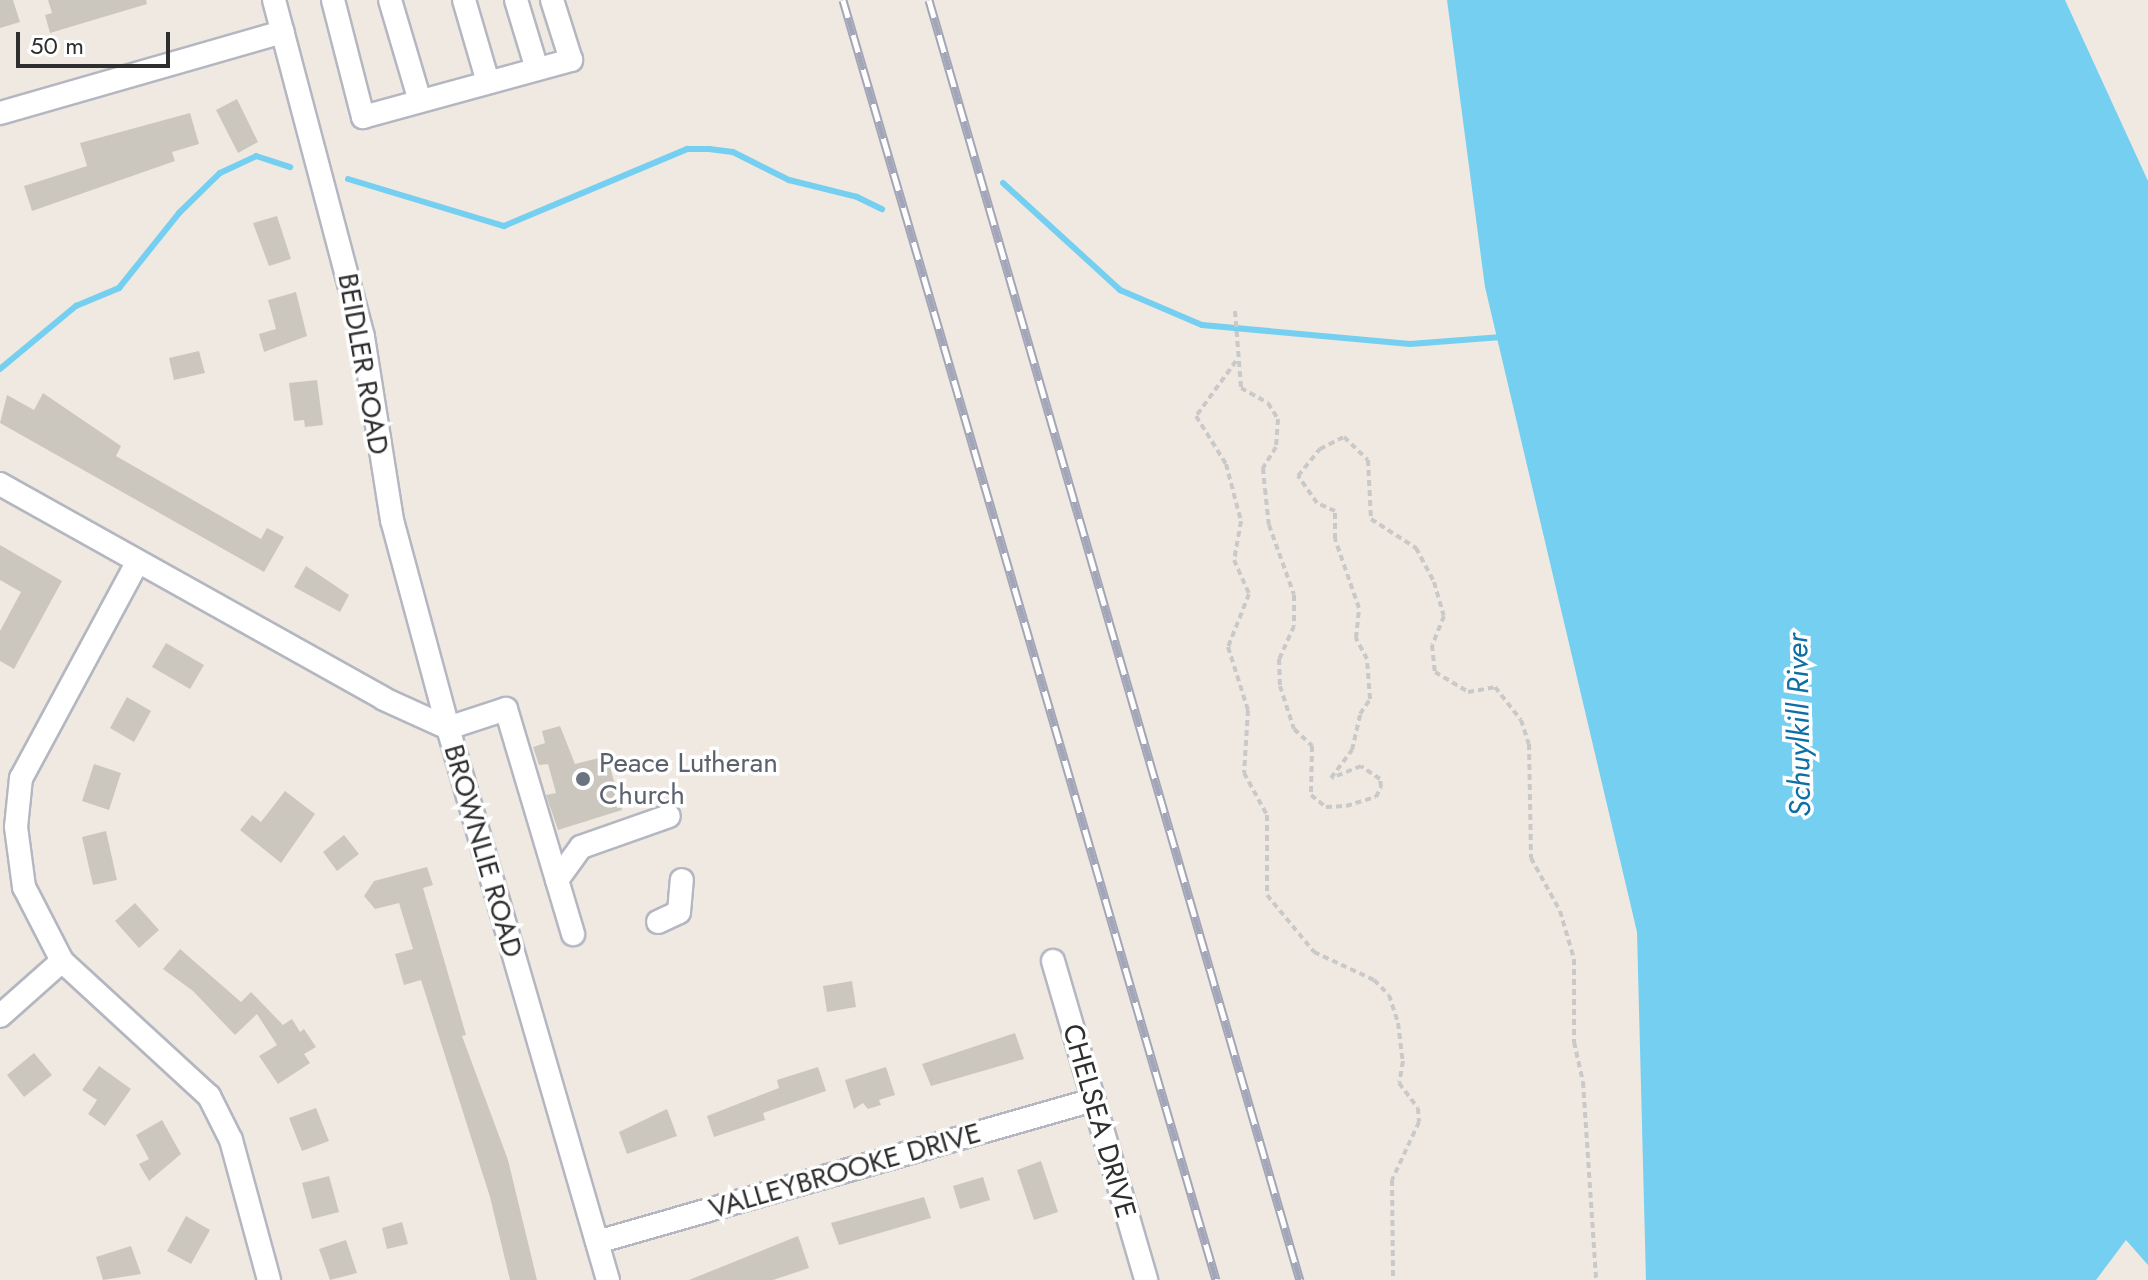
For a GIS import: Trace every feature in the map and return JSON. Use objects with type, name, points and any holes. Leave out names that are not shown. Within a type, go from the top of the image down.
[{"type":"street","name":"BEIDLER ROAD","points":[[274,0],[363,337],[392,520],[448,728]]},
{"type":"street","points":[[333,0],[363,117],[571,60],[552,0]]},
{"type":"street","points":[[390,0],[420,101]]},
{"type":"street","points":[[464,0],[488,82]]},
{"type":"street","points":[[516,0],[537,69]]},
{"type":"street","points":[[0,113],[283,32]]},
{"type":"street","name":"BROWNLIE ROAD","points":[[0,484],[384,699],[448,728],[608,1280]]},
{"type":"street","points":[[137,563],[21,778],[16,827],[24,887],[62,961],[209,1096],[231,1140],[269,1280]]},
{"type":"street","points":[[448,728],[506,709],[573,934]]},
{"type":"street","points":[[557,880],[581,847],[669,816]]},
{"type":"street","points":[[658,922],[679,912],[682,880]]},
{"type":"street","points":[[0,1016],[62,961]]},
{"type":"street","name":"CHELSEA DRIVE","points":[[1053,961],[1146,1280]]},
{"type":"street","name":"VALLEYBROOKE DRIVE","points":[[597,1242],[1093,1100]]},
{"type":"path","points":[[1235,311],[1241,388],[1268,403],[1278,419],[1276,447],[1263,468],[1268,513],[1294,595],[1294,626],[1279,659],[1280,686],[1294,729],[1312,746],[1311,795],[1326,807],[1346,806],[1376,797],[1381,787],[1380,779],[1361,766],[1331,778],[1352,750],[1360,714],[1370,699],[1367,659],[1356,638],[1359,608],[1335,539],[1335,511],[1317,503],[1298,476],[1320,449],[1344,437],[1368,460],[1371,519],[1410,542],[1434,582],[1444,616],[1432,645],[1435,672],[1468,692],[1495,687],[1521,720],[1529,744],[1531,858],[1560,911],[1574,959],[1574,1042],[1583,1082],[1596,1280]]},
{"type":"path","points":[[1237,359],[1196,416],[1226,464],[1241,521],[1234,560],[1249,594],[1228,647],[1248,710],[1244,773],[1267,815],[1267,895],[1314,952],[1374,980],[1389,995],[1398,1023],[1403,1061],[1399,1083],[1403,1094],[1418,1108],[1419,1122],[1392,1180],[1393,1280]]},
{"type":"water","name":"Schuylkill River","points":[[1447,0],[2065,0],[2148,181],[2148,1265],[2126,1240],[2096,1280],[1646,1280],[1637,932],[1485,287]]},
{"type":"building","points":[[0,0],[13,0],[20,22],[0,28]]},
{"type":"building","points":[[48,0],[146,0],[147,4],[50,33],[45,15],[52,13]]},
{"type":"building","points":[[237,99],[258,142],[238,153],[216,110]]},
{"type":"building","points":[[190,113],[199,144],[172,152],[175,161],[32,211],[24,186],[87,166],[80,143]]},
{"type":"building","points":[[277,216],[291,259],[269,266],[253,223]]},
{"type":"building","points":[[296,292],[307,336],[264,352],[259,334],[276,329],[268,300]]},
{"type":"building","points":[[199,351],[205,373],[174,380],[169,358]]},
{"type":"building","points":[[317,380],[323,425],[305,427],[304,420],[294,421],[289,383]]},
{"type":"building","points":[[43,393],[121,446],[116,456],[261,539],[267,528],[284,537],[264,572],[0,423],[7,395],[34,410]]},
{"type":"building","points":[[0,545],[62,581],[14,669],[0,661],[0,631],[21,592],[0,580]]},
{"type":"building","points":[[306,566],[349,595],[340,612],[294,587]]},
{"type":"building","points":[[166,643],[204,665],[190,689],[152,667]]},
{"type":"building","points":[[127,697],[151,711],[134,742],[110,728]]},
{"type":"building","name":"Peace Lutheran Church","points":[[560,726],[575,764],[607,756],[622,810],[558,830],[546,795],[556,793],[548,764],[539,765],[533,747],[545,743],[542,731]]},
{"type":"building","points":[[94,764],[121,773],[109,810],[82,801]]},
{"type":"building","points":[[285,791],[315,814],[281,863],[240,830],[252,815],[261,822]]},
{"type":"building","points":[[106,831],[117,880],[93,885],[82,837]]},
{"type":"building","points":[[344,835],[359,854],[337,871],[323,852]]},
{"type":"building","points":[[427,867],[433,885],[423,888],[466,1035],[462,1036],[508,1160],[537,1280],[510,1280],[490,1197],[421,980],[404,985],[395,954],[413,949],[399,903],[375,909],[364,896],[374,881]]},
{"type":"building","points":[[135,903],[159,930],[139,948],[115,921]]},
{"type":"building","points":[[180,949],[241,1002],[251,992],[283,1025],[292,1019],[300,1032],[304,1029],[316,1047],[304,1054],[310,1063],[278,1084],[259,1056],[277,1045],[257,1014],[235,1035],[193,991],[163,969]]},
{"type":"building","points":[[852,981],[856,1007],[827,1012],[823,986]]},
{"type":"building","points":[[1015,1033],[1024,1059],[931,1086],[922,1064]]},
{"type":"building","points":[[34,1053],[52,1075],[24,1097],[7,1075]]},
{"type":"building","points":[[99,1066],[131,1089],[105,1126],[88,1114],[97,1100],[82,1090]]},
{"type":"building","points":[[818,1067],[826,1091],[763,1113],[765,1120],[714,1137],[707,1116],[779,1088],[777,1080]]},
{"type":"building","points":[[886,1067],[895,1095],[879,1100],[881,1105],[868,1109],[863,1103],[854,1109],[845,1080]]},
{"type":"building","points":[[316,1108],[329,1141],[302,1151],[289,1118]]},
{"type":"building","points":[[667,1109],[677,1136],[627,1154],[619,1132]]},
{"type":"building","points":[[162,1120],[181,1154],[149,1181],[139,1164],[149,1159],[136,1135]]},
{"type":"building","points":[[1041,1161],[1058,1212],[1034,1220],[1017,1170]]},
{"type":"building","points":[[329,1176],[339,1212],[312,1219],[302,1183]]},
{"type":"building","points":[[983,1177],[990,1200],[960,1209],[953,1186]]},
{"type":"building","points":[[924,1197],[931,1218],[839,1245],[831,1223]]},
{"type":"building","points":[[186,1216],[210,1230],[191,1264],[167,1251]]},
{"type":"building","points":[[402,1222],[408,1244],[387,1249],[382,1228]]},
{"type":"building","points":[[798,1236],[809,1268],[773,1280],[689,1280]]},
{"type":"building","points":[[346,1240],[357,1273],[330,1280],[319,1249]]},
{"type":"building","points":[[131,1246],[141,1274],[103,1280],[96,1257]]},
{"type":"waterway","points":[[348,179],[504,226],[687,149],[709,149],[733,152],[789,180],[857,197],[882,209]]},
{"type":"waterway","points":[[0,369],[76,306],[119,288],[179,213],[220,173],[256,156],[290,167]]},
{"type":"waterway","points":[[1003,183],[1120,290],[1202,325],[1410,344],[1502,337]]},
{"type":"railway","points":[[843,0],[1216,1280]]},
{"type":"railway","points":[[929,0],[1300,1280]]},
{"type":"place","name":"Peace Lutheran Church","points":[[583,779]]}]
